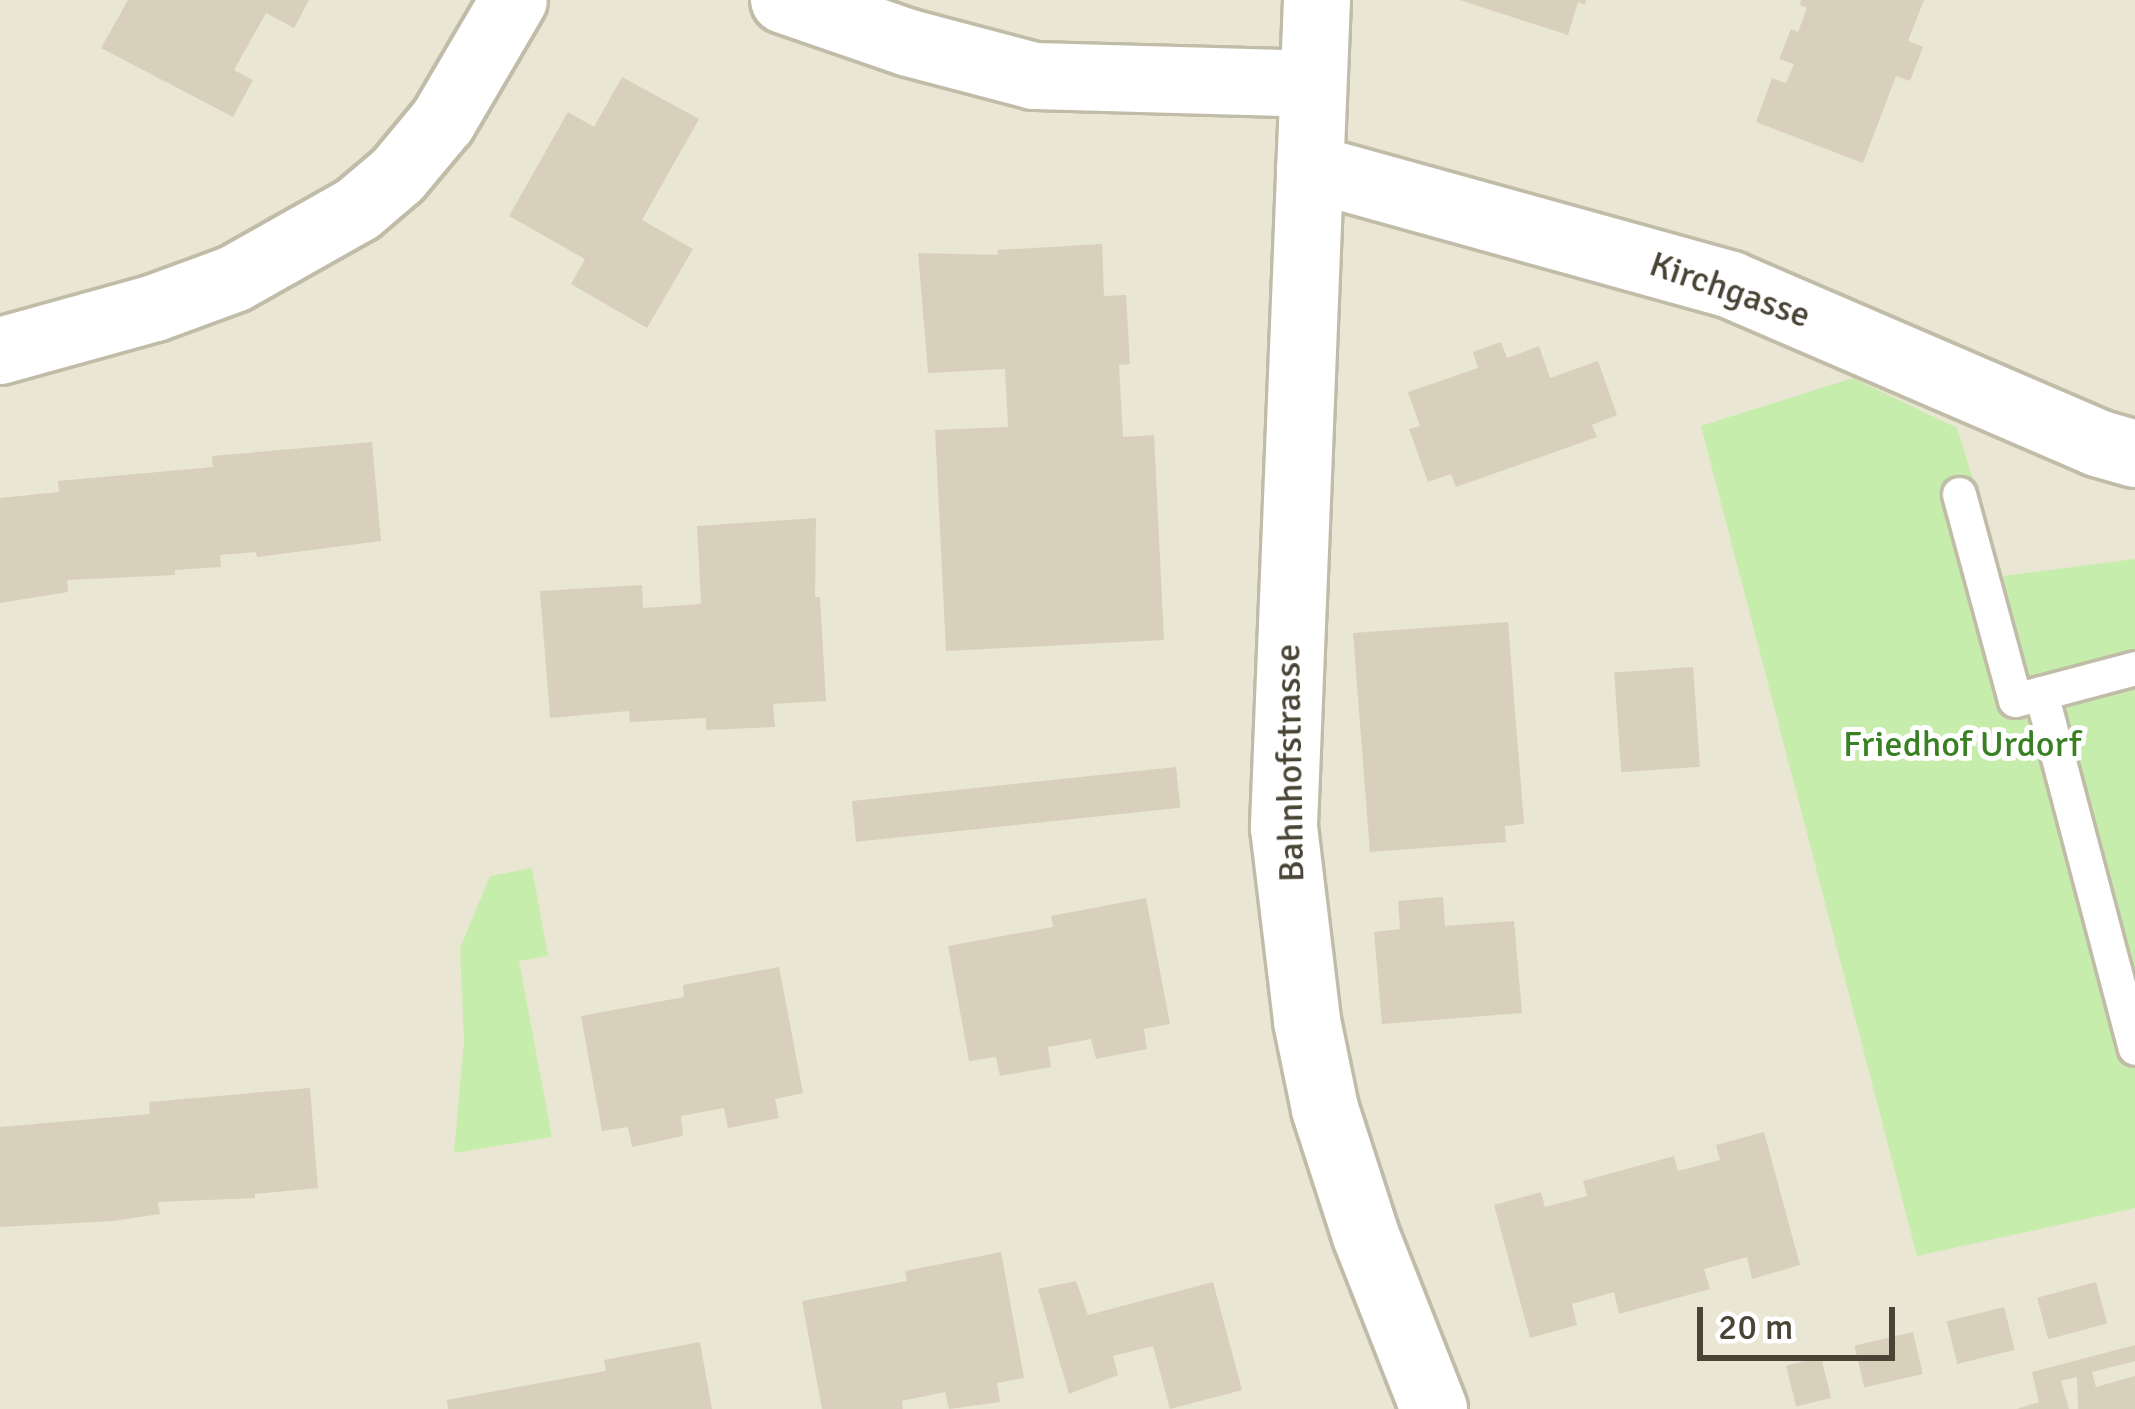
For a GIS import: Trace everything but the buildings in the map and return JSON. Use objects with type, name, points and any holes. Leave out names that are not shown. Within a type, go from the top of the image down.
[{"type":"street","points":[[0,351],[155,308],[234,279],[358,209],[398,175],[443,121],[514,0]]},
{"type":"street","points":[[784,0],[909,44],[1034,76],[1312,84]]},
{"type":"street","name":"Bahnhofstrasse","points":[[1317,0],[1284,827],[1307,1021],[1325,1109],[1366,1236],[1434,1409]]},
{"type":"street","name":"Kirchgasse","points":[[1310,168],[1731,285],[2097,443],[2135,454]]},
{"type":"lane","points":[[1959,494],[2015,700],[2135,668]]},
{"type":"lane","points":[[2041,693],[2135,1048]]},
{"type":"shaded area","points":[[0,0],[2135,0],[2135,1409],[0,1409]]},
{"type":"green space","name":"Friedhof Urdorf","points":[[1853,378],[1957,428],[2003,576],[2135,559],[2135,1208],[1917,1256],[1701,426]]},
{"type":"green space","points":[[532,868],[548,956],[519,961],[552,1137],[454,1153],[464,1041],[460,948],[490,876]]}]
